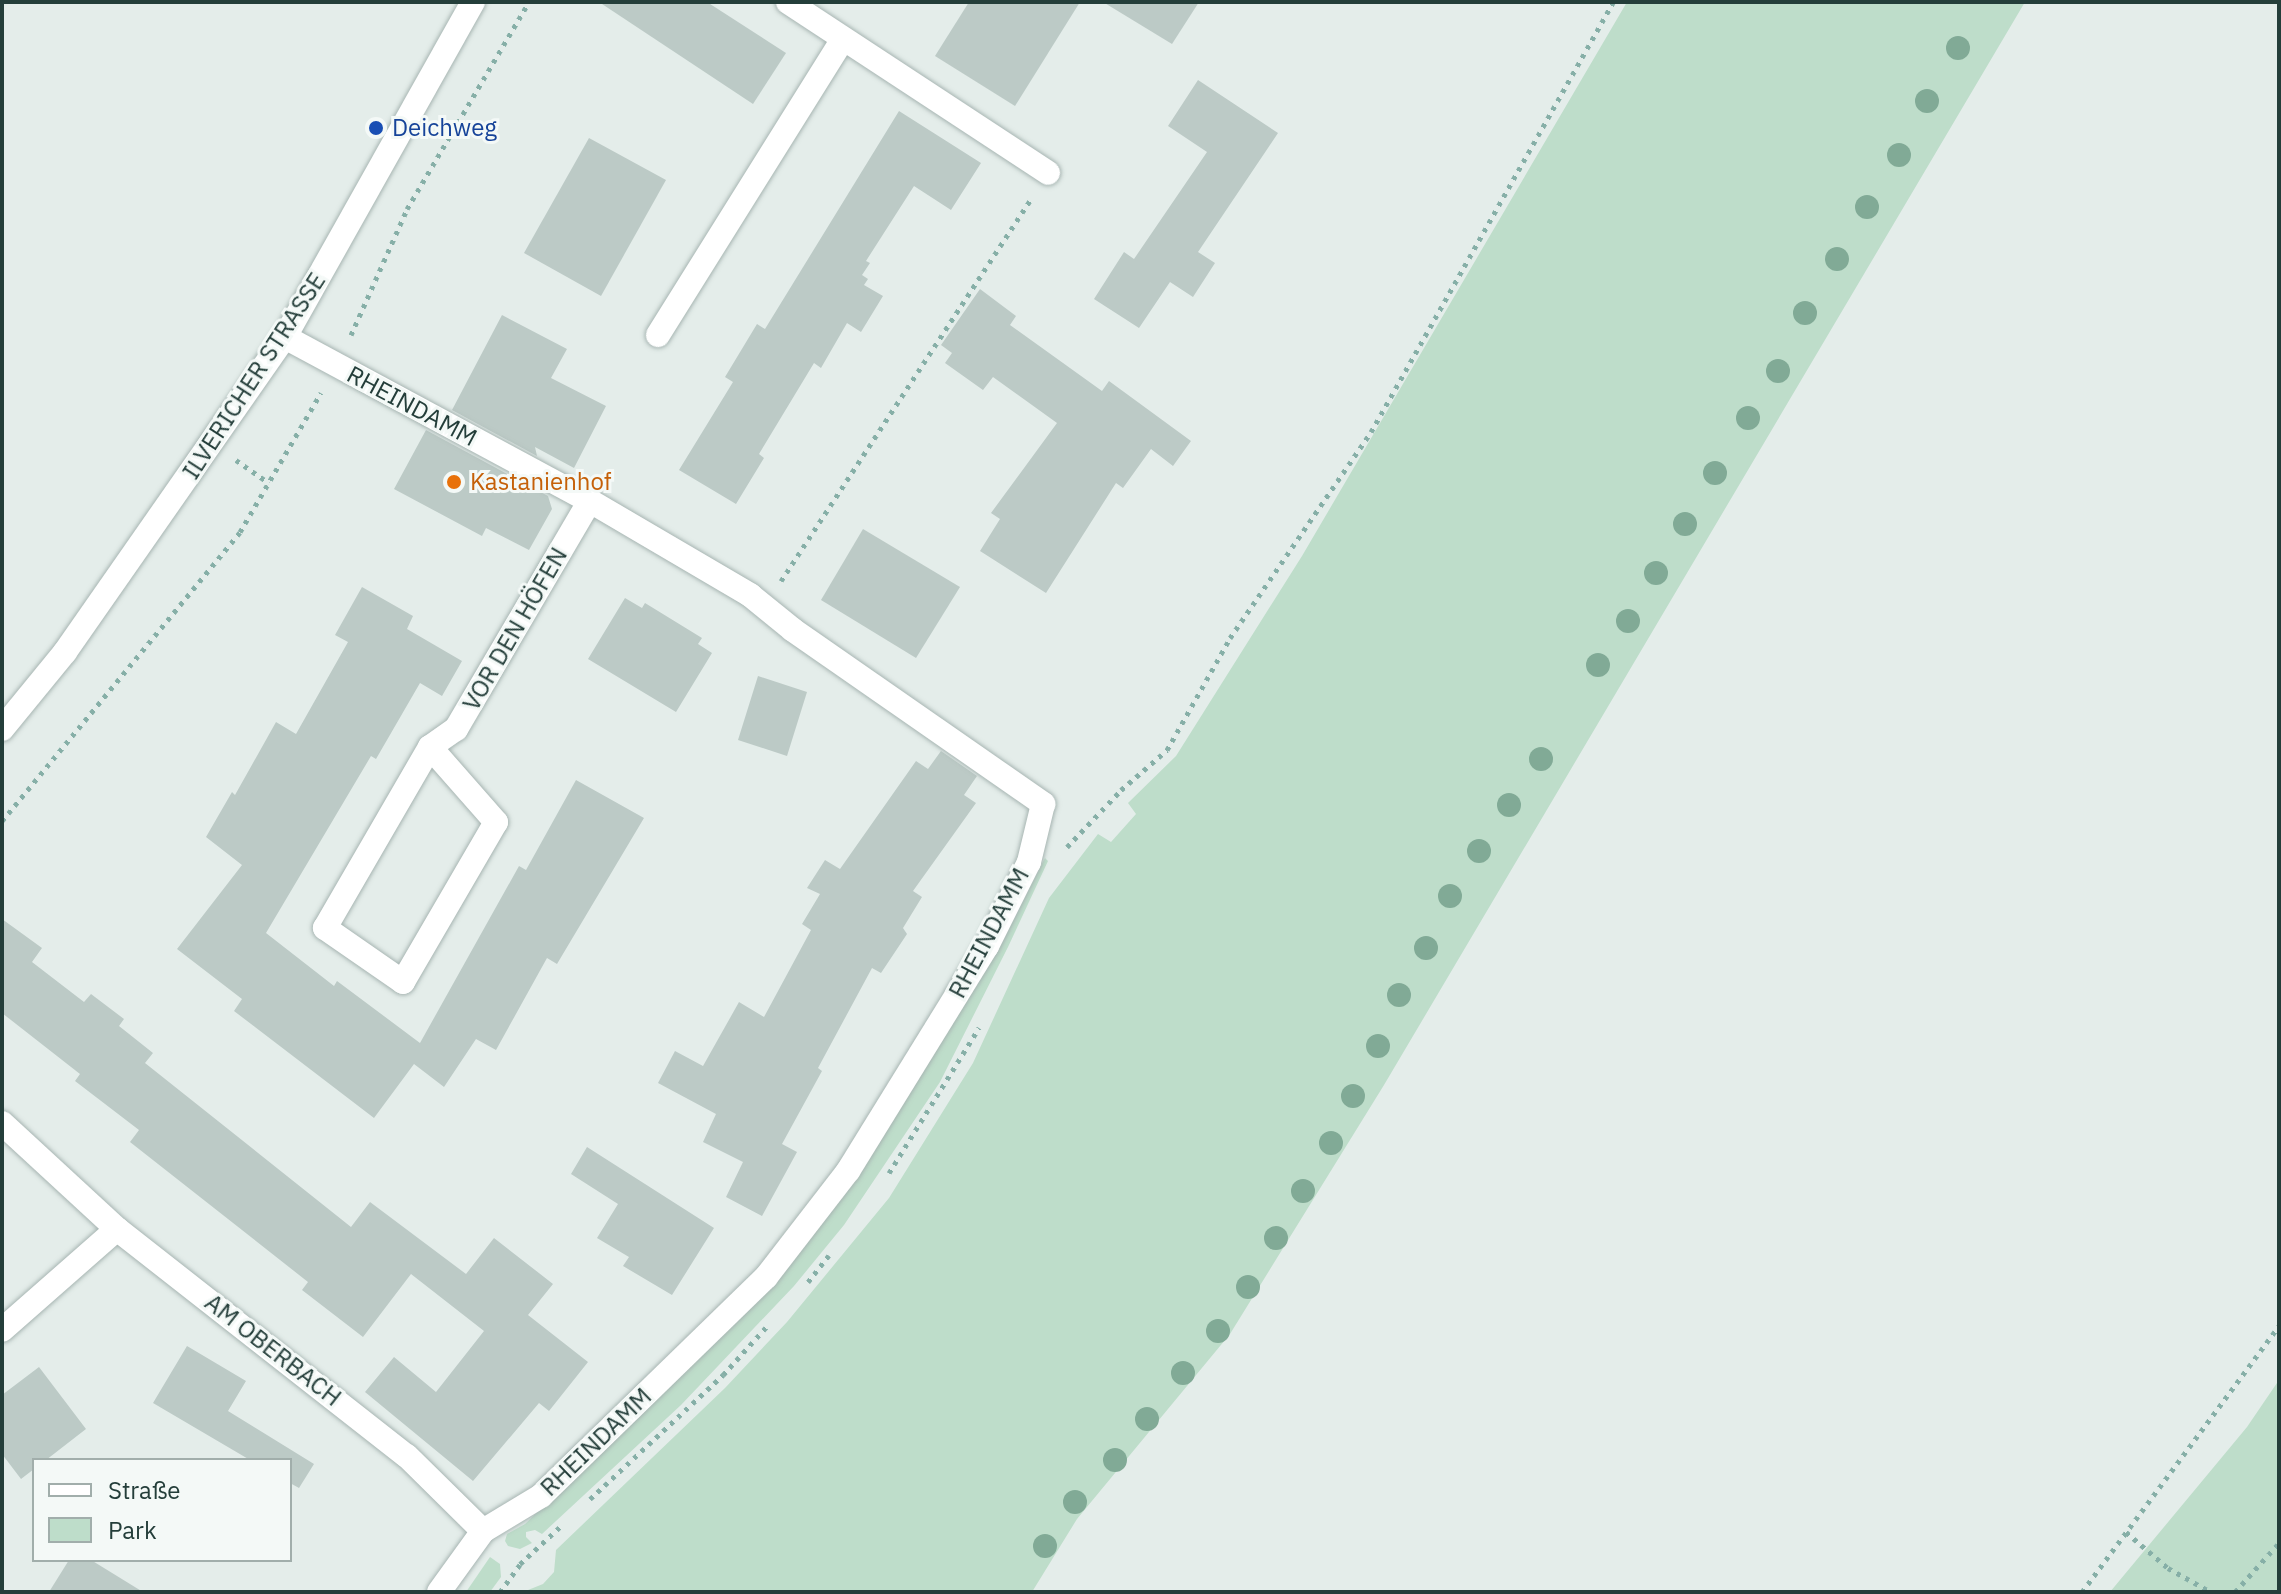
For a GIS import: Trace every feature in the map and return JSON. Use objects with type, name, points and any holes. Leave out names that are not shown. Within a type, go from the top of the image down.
[{"type":"street","name":"ILVERICHER STRASSE","points":[[2,729],[65,652],[285,337],[473,2]]},
{"type":"street","points":[[788,2],[1048,173]]},
{"type":"street","points":[[658,335],[843,39]]},
{"type":"street","name":"RHEINDAMM","points":[[285,337],[590,501],[750,595],[793,630],[1043,804],[1029,862],[987,946],[848,1171],[766,1277],[541,1496],[483,1531]]},
{"type":"street","name":"VOR DEN HÖFEN","points":[[430,747],[496,822],[403,982],[325,928],[430,747],[456,729],[590,501]]},
{"type":"street","name":"AM OBERBACH","points":[[2,1123],[117,1229],[407,1456],[483,1531]]},
{"type":"street","points":[[2,1330],[117,1229]]},
{"type":"street","points":[[439,1592],[483,1531]]},
{"type":"path","points":[[2,821],[240,532],[337,366],[407,209],[529,2]]},
{"type":"path","points":[[1066,849],[1121,790],[1167,750],[1230,638],[1371,432],[1613,2]]},
{"type":"path","points":[[780,583],[1048,173]]},
{"type":"path","points":[[879,1186],[907,1149],[984,1019]]},
{"type":"path","points":[[804,1286],[833,1250]]},
{"type":"path","points":[[588,1501],[723,1375],[774,1320]]},
{"type":"path","points":[[2082,1592],[2279,1326]]},
{"type":"path","points":[[500,1592],[520,1564],[565,1522]]},
{"type":"path","points":[[2126,1532],[2168,1568],[2211,1592]]},
{"type":"path","points":[[2235,1592],[2279,1543]]},
{"type":"green space","points":[[1627,2],[2025,2],[1384,1085],[1230,1334],[1077,1519],[1032,1592],[523,1592],[543,1584],[554,1572],[556,1550],[725,1388],[787,1322],[889,1198],[973,1063],[1049,898],[1098,834],[1111,842],[1136,814],[1128,803],[1176,756],[1302,556]]},
{"type":"green space","points":[[1045,858],[1048,861],[1008,947],[940,1082],[844,1225],[794,1286],[681,1405],[542,1534],[535,1530],[526,1532],[532,1543],[520,1549],[508,1546],[505,1541],[507,1534],[525,1524],[750,1307],[857,1176],[1000,947]]},
{"type":"green space","points":[[2279,1380],[2279,1592],[2110,1592],[2247,1427]]},
{"type":"green space","points":[[490,1557],[500,1564],[501,1577],[490,1592],[466,1592]]},
{"type":"building","points":[[599,2],[707,2],[786,53],[753,104]]},
{"type":"building","points":[[969,2],[1080,2],[1015,106],[935,56]]},
{"type":"building","points":[[1103,2],[1199,2],[1172,44]]},
{"type":"building","points":[[1198,80],[1278,133],[1198,252],[1215,263],[1193,297],[1170,282],[1139,328],[1094,299],[1124,252],[1134,259],[1207,152],[1168,126]]},
{"type":"building","points":[[899,111],[981,163],[951,210],[914,186],[866,261],[870,263],[862,275],[868,279],[864,285],[883,296],[861,332],[847,323],[821,368],[814,363],[759,454],[764,458],[736,504],[679,470],[733,382],[725,377],[757,324],[765,329]]},
{"type":"building","points":[[589,138],[666,180],[601,296],[524,253]]},
{"type":"building","points":[[980,289],[1016,316],[1010,325],[1102,391],[1109,381],[1191,441],[1173,466],[1151,449],[1123,488],[1116,483],[1046,593],[980,551],[1000,519],[991,513],[1057,423],[993,377],[983,390],[945,363],[952,353],[941,345]]},
{"type":"building","points":[[502,315],[567,349],[551,378],[606,406],[574,468],[535,447],[537,456],[452,410]]},
{"type":"building","name":"Kastanienhof","points":[[426,430],[548,496],[552,509],[529,550],[486,528],[482,536],[394,489]]},
{"type":"building","points":[[863,529],[960,587],[916,658],[821,600]]},
{"type":"building","points":[[362,587],[413,616],[407,629],[462,661],[442,696],[420,683],[376,759],[371,756],[266,933],[334,986],[337,981],[420,1043],[519,866],[526,870],[576,780],[644,818],[557,964],[547,958],[496,1050],[476,1039],[444,1087],[414,1064],[374,1118],[234,1011],[242,999],[177,949],[242,865],[206,837],[232,792],[235,795],[276,722],[296,734],[348,642],[335,635]]},
{"type":"building","points":[[625,598],[642,608],[645,603],[702,638],[698,644],[712,653],[676,712],[588,659]]},
{"type":"building","points":[[758,676],[807,692],[787,756],[738,740]]},
{"type":"building","points":[[941,751],[977,776],[964,795],[976,803],[913,891],[922,897],[903,928],[907,934],[881,973],[872,968],[818,1068],[822,1071],[782,1144],[797,1152],[762,1216],[726,1197],[743,1162],[703,1142],[716,1114],[658,1083],[675,1051],[703,1066],[739,1002],[764,1017],[811,930],[802,924],[820,894],[807,888],[825,860],[840,869],[916,761],[928,769]]},
{"type":"building","points":[[2,919],[42,948],[32,962],[84,1002],[91,994],[124,1019],[119,1026],[153,1053],[145,1063],[351,1227],[370,1202],[466,1274],[494,1238],[553,1284],[528,1315],[588,1362],[549,1411],[539,1403],[473,1481],[365,1392],[394,1357],[436,1392],[484,1331],[411,1274],[363,1337],[302,1290],[308,1282],[130,1142],[139,1130],[75,1081],[80,1074],[2,1013]]},
{"type":"building","points":[[587,1147],[714,1228],[672,1295],[623,1266],[629,1257],[597,1238],[618,1204],[571,1174]]},
{"type":"building","points":[[187,1346],[246,1381],[228,1411],[314,1464],[299,1488],[292,1484],[292,1458],[247,1458],[153,1403]]},
{"type":"building","points":[[39,1367],[86,1429],[49,1458],[32,1458],[32,1471],[21,1479],[2,1454],[2,1395]]},
{"type":"building","points":[[68,1562],[94,1562],[143,1592],[49,1592]]},
{"type":"place","name":"Deichweg","points":[[376,128]]},
{"type":"place","name":"Kastanienhof","points":[[454,482]]}]
